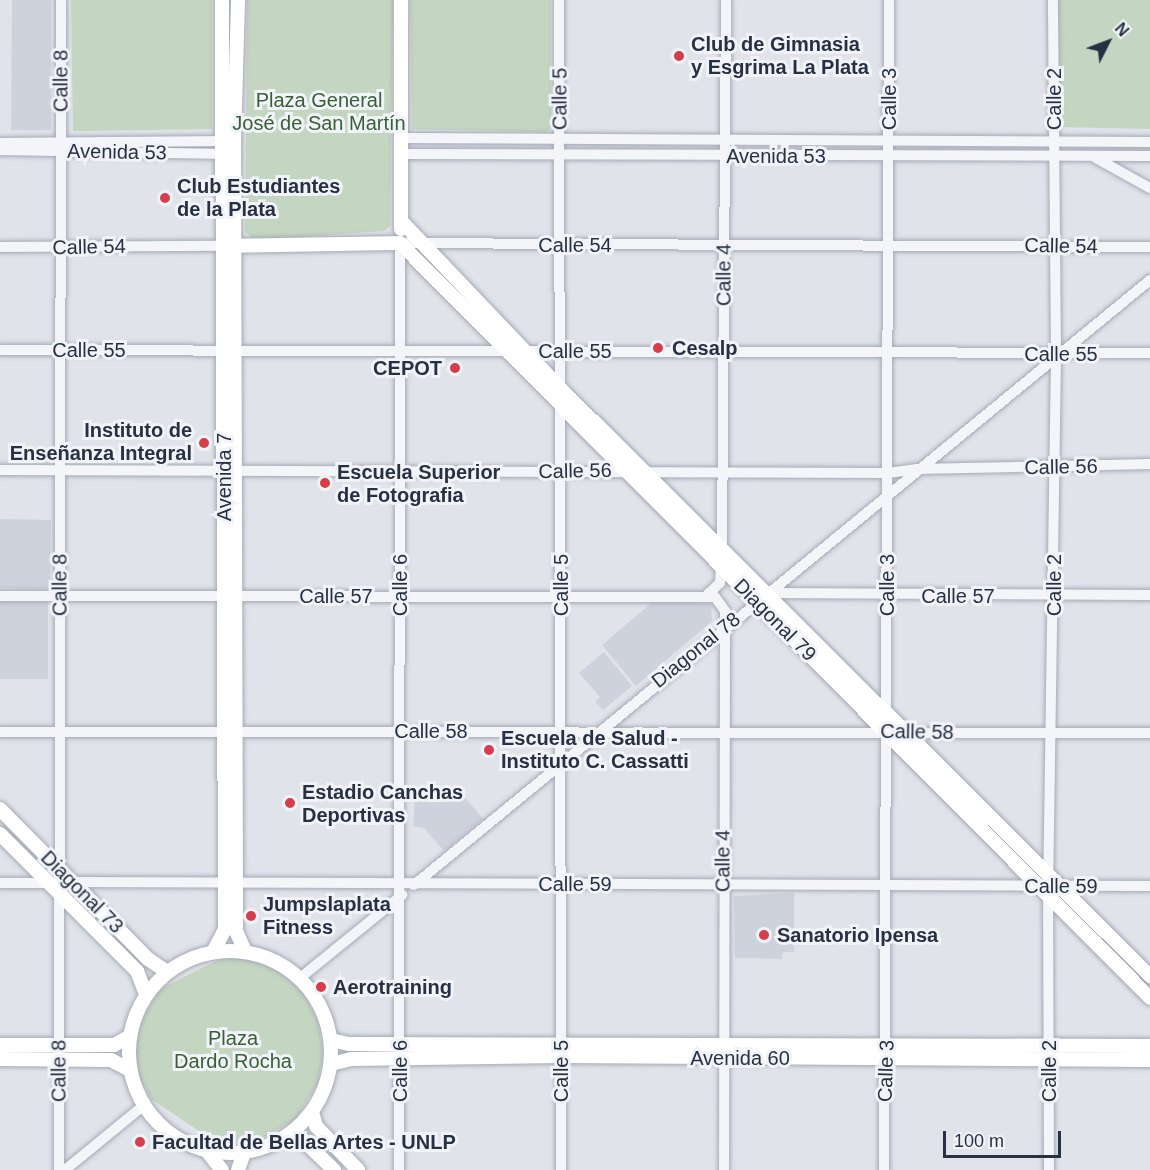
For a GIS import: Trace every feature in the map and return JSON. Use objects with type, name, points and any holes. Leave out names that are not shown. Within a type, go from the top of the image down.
[{"type":"main road","name":"Avenida 7","points":[[213,952],[225,929],[230,883],[231,350],[228,148],[222,0]]},
{"type":"main road","name":"Avenida 7","points":[[228,148],[238,0]]},
{"type":"main road","name":"Calle 6","points":[[400,243],[402,222],[401,0]]},
{"type":"main road","name":"Diagonal 79","points":[[402,222],[561,389],[722,550],[761,597],[886,731],[1048,886],[1150,976]]},
{"type":"main road","name":"Calle 54","points":[[229,246],[400,243]]},
{"type":"main road","name":"Diagonal 79","points":[[400,243],[561,408],[721,566],[761,597],[903,732],[1150,998]]},
{"type":"main road","name":"Diagonal 73","points":[[0,809],[137,971],[146,995]]},
{"type":"main road","name":"Diagonal 73","points":[[0,834],[60,882],[148,959],[167,972]]},
{"type":"main road","name":"Avenida 7","points":[[230,883],[236,931],[245,951]]},
{"type":"main road","points":[[296,1137],[312,1112],[331,1064],[331,1040],[322,1009],[300,978],[271,959],[245,951],[213,952],[167,972],[146,995],[130,1036],[130,1070],[144,1105],[173,1135],[207,1151],[244,1153],[296,1137],[316,1126]]},
{"type":"main road","points":[[137,971],[144,968],[148,959]]},
{"type":"main road","points":[[0,1045],[114,1045],[130,1036]]},
{"type":"main road","name":"Avenida 60","points":[[331,1040],[400,1051],[1049,1053],[1150,1060]]},
{"type":"main road","points":[[349,1044],[351,1059]]},
{"type":"main road","name":"Avenida 60","points":[[1049,1053],[1150,1046]]},
{"type":"main road","name":"Avenida 60","points":[[331,1064],[400,1051]]},
{"type":"main road","points":[[0,1059],[111,1060],[130,1070]]},
{"type":"main road","points":[[312,1112],[316,1126],[358,1170]]},
{"type":"main road","points":[[296,1137],[334,1170]]},
{"type":"main road","points":[[207,1151],[222,1170]]},
{"type":"main road","points":[[238,1170],[244,1153]]},
{"type":"street","name":"Calle 8","points":[[59,1170],[61,0]]},
{"type":"street","name":"Calle 5","points":[[559,0],[561,1170]]},
{"type":"street","name":"Calle 4","points":[[722,550],[726,0]]},
{"type":"street","name":"Calle 3","points":[[884,1170],[889,0]]},
{"type":"street","name":"Calle 2","points":[[1049,1170],[1048,886],[1055,596],[1053,467],[1056,354],[1053,0]]},
{"type":"street","name":"Avenida 53","points":[[402,138],[560,141],[1150,142]]},
{"type":"street","name":"Avenida 53","points":[[0,143],[61,147]]},
{"type":"street","name":"Avenida 53","points":[[0,150],[61,147],[228,148]]},
{"type":"street","name":"Avenida 53","points":[[402,154],[1150,156]]},
{"type":"street","points":[[1094,156],[1150,188]]},
{"type":"street","name":"Calle 54","points":[[400,243],[724,246],[889,243],[1150,247]]},
{"type":"street","name":"Calle 6","points":[[399,1170],[400,243]]},
{"type":"street","name":"Calle 54","points":[[0,247],[229,246]]},
{"type":"street","name":"Diagonal 78","points":[[300,978],[1056,354],[1150,280]]},
{"type":"street","name":"Calle 55","points":[[0,350],[1150,353]]},
{"type":"street","name":"Calle 56","points":[[0,470],[561,472],[642,470],[888,473],[917,469],[1150,464]]},
{"type":"street","points":[[708,594],[720,583],[721,566]]},
{"type":"street","name":"Calle 4","points":[[708,594],[723,606],[724,1170]]},
{"type":"street","name":"Calle 57","points":[[0,596],[708,594]]},
{"type":"street","name":"Calle 57","points":[[761,597],[1150,595]]},
{"type":"street","name":"Calle 58","points":[[0,732],[1150,733]]},
{"type":"street","name":"Calle 59","points":[[0,883],[1150,886]]},
{"type":"street","points":[[64,1170],[144,1105]]},
{"type":"shaded area","points":[[12,0],[51,0],[51,130],[11,130]]},
{"type":"shaded area","points":[[0,519],[51,520],[50,589],[0,588]]},
{"type":"shaded area","points":[[655,600],[711,604],[712,621],[636,686],[602,645]]},
{"type":"shaded area","points":[[0,602],[48,602],[48,679],[0,679]]},
{"type":"shaded area","points":[[604,652],[632,686],[603,710],[595,702],[600,697],[579,673]]},
{"type":"shaded area","points":[[415,795],[463,795],[483,819],[444,851],[424,828],[413,826]]},
{"type":"shaded area","name":"Sanatorio Ipensa","points":[[794,893],[794,952],[783,952],[782,959],[735,958],[734,896]]},
{"type":"green space","points":[[71,0],[212,0],[212,129],[73,131]]},
{"type":"green space","name":"Plaza General José de San Martín","points":[[247,0],[393,0],[390,226],[384,231],[255,240],[245,232]]},
{"type":"green space","points":[[410,0],[551,0],[551,128],[547,132],[412,129]]},
{"type":"green space","points":[[1058,0],[1150,0],[1150,129],[1060,127]]},
{"type":"green space","name":"Plaza Dardo Rocha","points":[[224,957],[248,959],[278,971],[303,992],[318,1021],[323,1053],[318,1083],[295,1120],[255,1142],[228,1143],[205,1135],[151,1099],[138,1075],[135,1043],[145,1014],[160,989]]},
{"type":"place","name":"Club de Gimnasia y Esgrima La Plata","points":[[679,56]]},
{"type":"place","name":"Club Estudiantes de la Plata","points":[[165,198]]},
{"type":"place","name":"Cesalp","points":[[658,348]]},
{"type":"place","name":"CEPOT","points":[[455,368]]},
{"type":"place","name":"Instituto de Enseñanza Integral","points":[[204,443]]},
{"type":"place","name":"Escuela Superior de Fotografia","points":[[325,483]]},
{"type":"place","name":"Escuela de Salud - Instituto C. Cassatti","points":[[489,750]]},
{"type":"place","name":"Estadio Canchas Deportivas","points":[[290,803]]},
{"type":"place","name":"Jumpslaplata Fitness","points":[[251,916]]},
{"type":"place","name":"Sanatorio Ipensa","points":[[764,935]]},
{"type":"place","name":"Aerotraining","points":[[321,987]]},
{"type":"place","name":"Facultad de Bellas Artes - UNLP","points":[[140,1142]]}]
